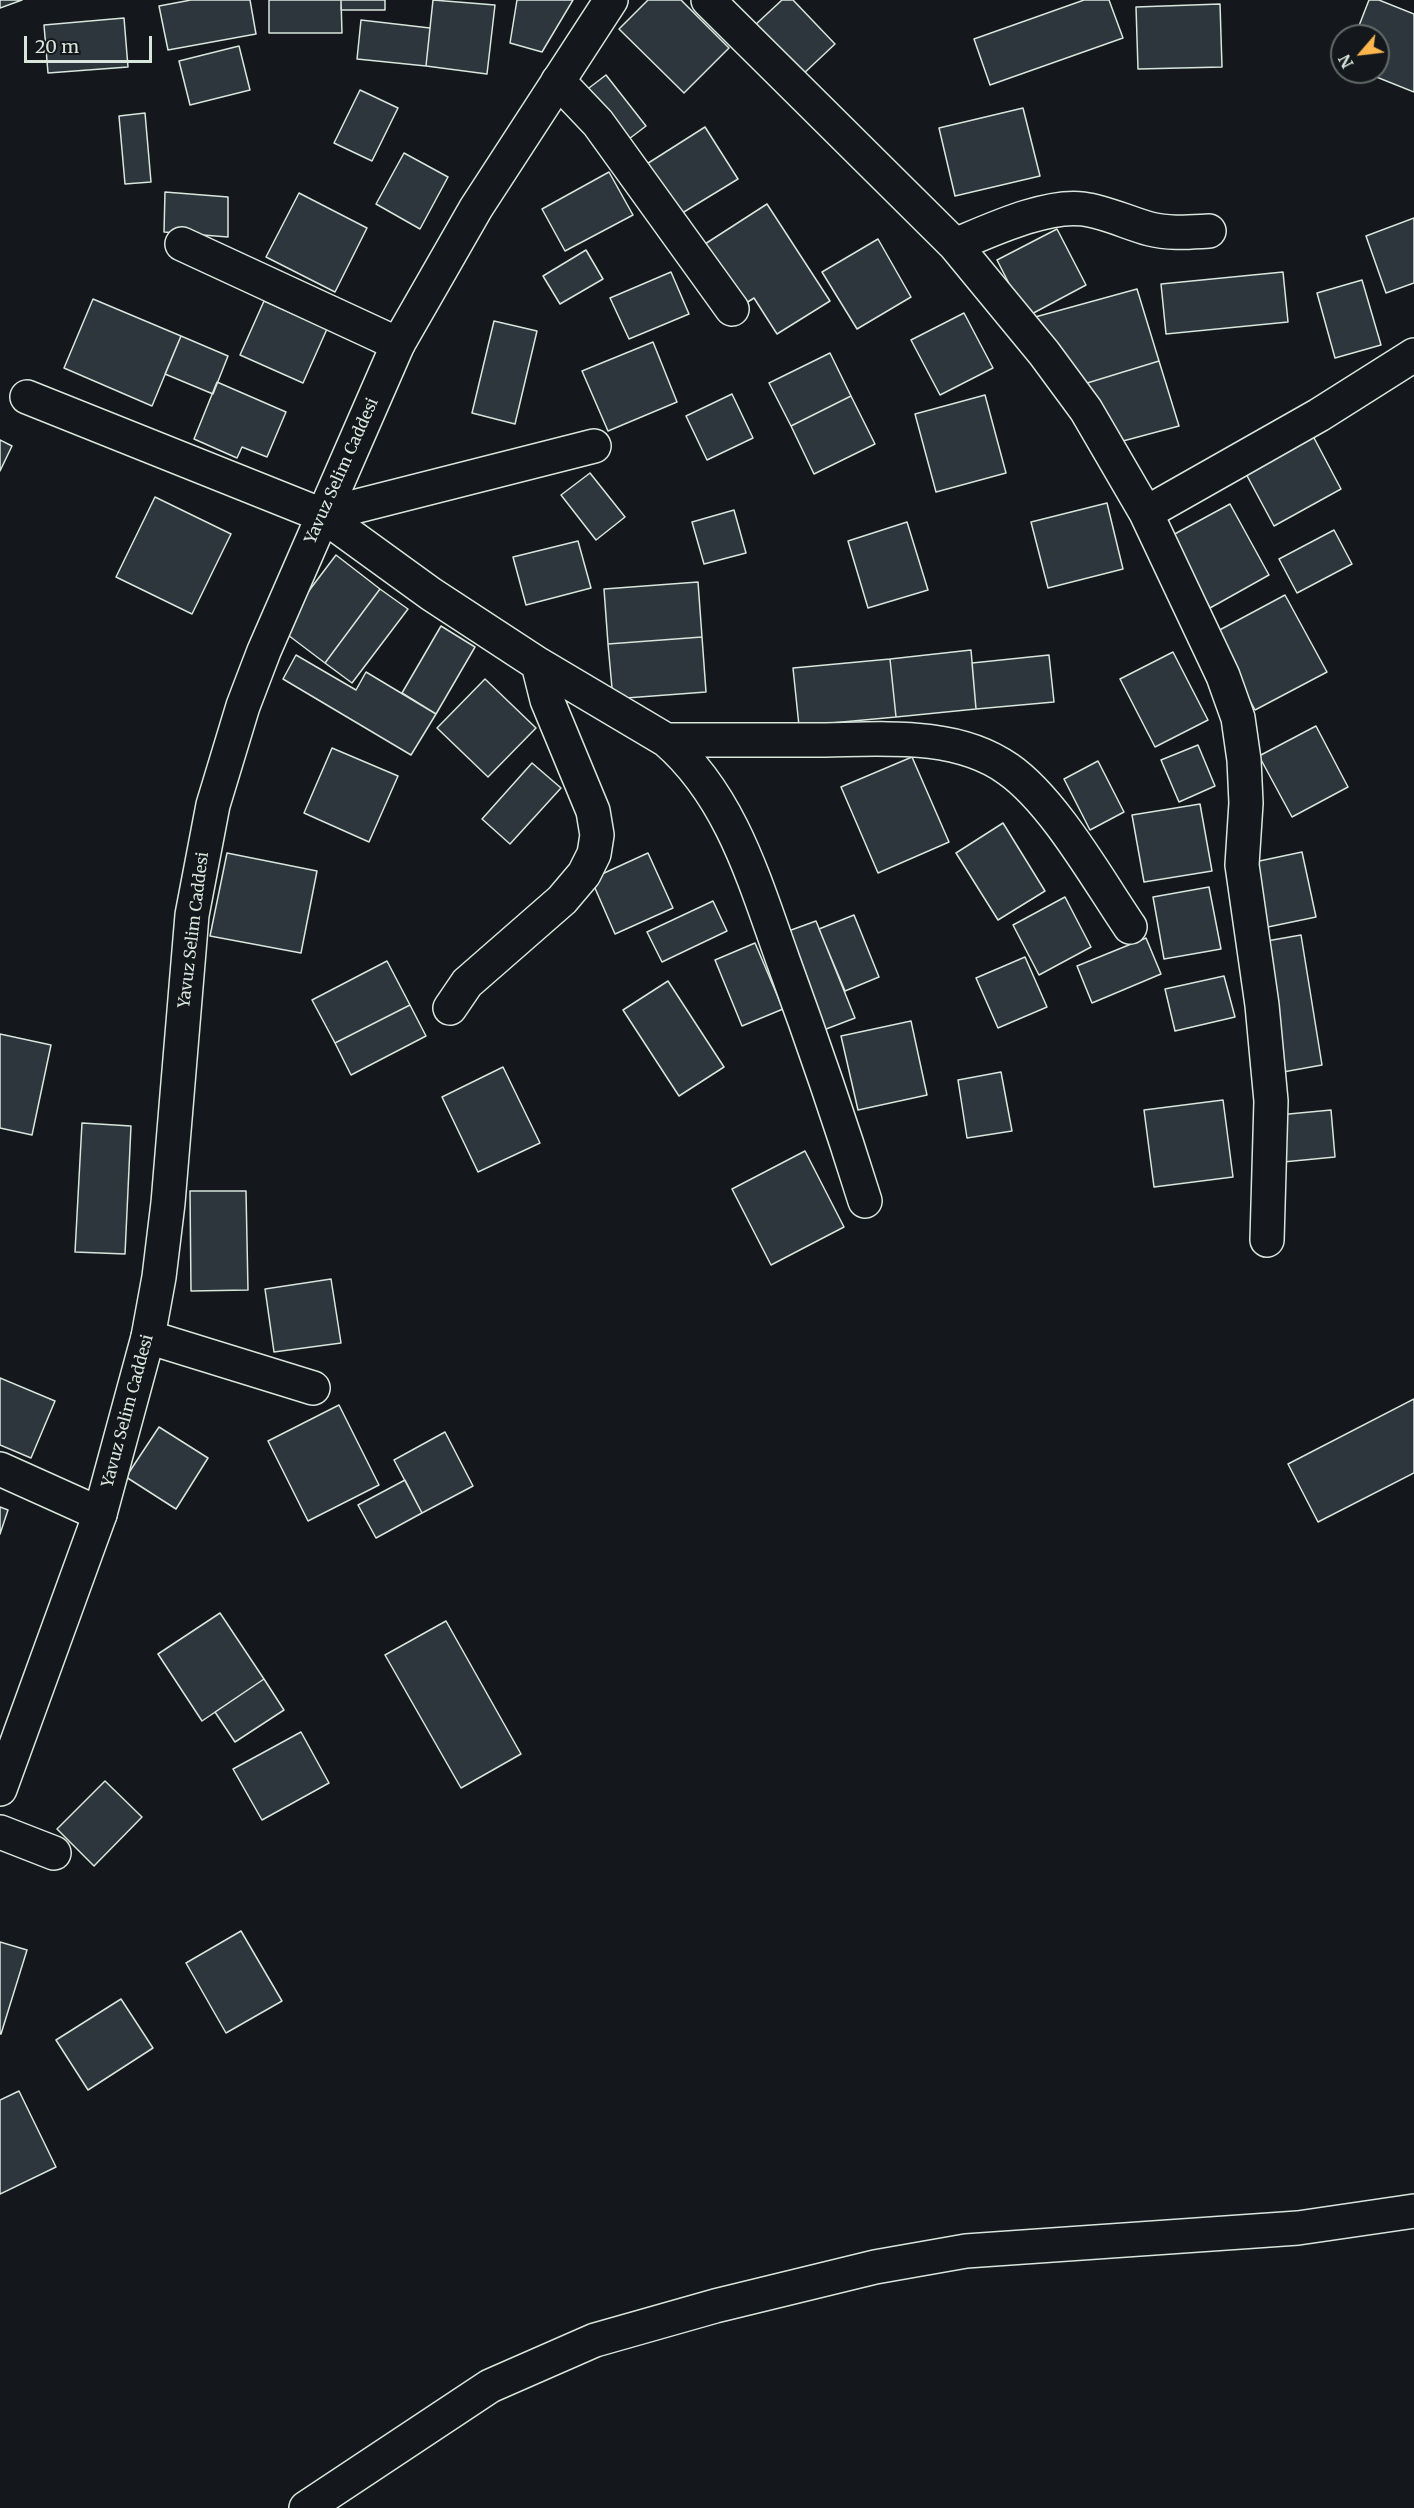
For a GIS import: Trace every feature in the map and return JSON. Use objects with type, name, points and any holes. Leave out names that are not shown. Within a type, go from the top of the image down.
[{"type":"street","name":"Yavuz Selim Caddesi","points":[[0,1789],[100,1514],[148,1337],[159,1277],[168,1203],[190,939],[201,858],[226,756],[243,706],[322,515],[398,344],[476,208],[611,0]]},
{"type":"street","points":[[708,0],[955,245],[1044,353],[1086,410],[1146,513],[1222,675],[1238,718],[1244,760],[1245,803],[1242,866],[1262,1005],[1271,1101],[1266,1240]]},
{"type":"street","points":[[558,81],[598,123],[732,309]]},
{"type":"street","points":[[955,245],[1005,224],[1066,208],[1084,209],[1152,230],[1176,233],[1209,231]]},
{"type":"street","points":[[182,244],[398,344]]},
{"type":"street","points":[[1146,513],[1318,415],[1414,355]]},
{"type":"street","points":[[27,397],[322,515],[431,594],[538,664],[666,740],[684,755],[709,785],[745,854],[822,1065],[865,1201]]},
{"type":"street","points":[[322,515],[594,446]]},
{"type":"street","points":[[450,1008],[467,983],[562,900],[584,874],[594,854],[597,835],[593,811],[547,700],[538,664]]},
{"type":"street","points":[[666,740],[921,741],[969,749],[1009,770],[1033,792],[1056,819],[1130,927]]},
{"type":"street","points":[[148,1337],[313,1388]]},
{"type":"street","points":[[0,1469],[100,1514]]},
{"type":"street","points":[[0,1832],[54,1853]]},
{"type":"street","points":[[306,2508],[490,2386],[596,2340],[715,2306],[875,2267],[966,2251],[1298,2228],[1414,2211]]},
{"type":"building","points":[[0,0],[22,0],[0,8]]},
{"type":"building","points":[[191,0],[250,0],[256,34],[168,50],[159,6]]},
{"type":"building","points":[[269,0],[341,0],[342,33],[269,33]]},
{"type":"building","points":[[341,0],[385,0],[385,10],[341,10]]},
{"type":"building","points":[[433,0],[495,5],[487,74],[426,66]]},
{"type":"building","points":[[517,0],[573,0],[542,52],[510,43]]},
{"type":"building","points":[[648,0],[681,0],[729,48],[684,93],[619,29]]},
{"type":"building","points":[[782,0],[793,0],[835,44],[801,76],[754,26]]},
{"type":"building","points":[[1084,0],[1109,0],[1123,38],[990,85],[974,39]]},
{"type":"building","points":[[1369,0],[1379,0],[1414,14],[1414,92],[1390,82],[1390,24],[1360,24]]},
{"type":"building","points":[[1220,4],[1222,67],[1138,69],[1136,7]]},
{"type":"building","points":[[124,18],[128,67],[48,73],[44,25]]},
{"type":"building","points":[[361,20],[430,28],[426,66],[357,59]]},
{"type":"building","points":[[239,46],[250,90],[190,105],[179,61]]},
{"type":"building","points":[[606,75],[646,126],[625,142],[585,91]]},
{"type":"building","points":[[360,90],[398,108],[372,161],[334,143]]},
{"type":"building","points":[[1023,108],[1040,176],[955,196],[939,128]]},
{"type":"building","points":[[145,113],[151,182],[125,184],[119,116]]},
{"type":"building","points":[[705,127],[738,179],[674,218],[642,167]]},
{"type":"building","points":[[404,153],[448,177],[420,229],[376,204]]},
{"type":"building","points":[[609,172],[633,215],[565,251],[542,209]]},
{"type":"building","points":[[165,192],[228,197],[228,237],[164,232]]},
{"type":"building","points":[[299,193],[367,228],[335,292],[266,257]]},
{"type":"building","points":[[767,204],[830,301],[777,334],[754,298],[743,305],[705,244]]},
{"type":"building","points":[[1414,218],[1414,283],[1386,293],[1366,236]]},
{"type":"building","points":[[1057,229],[1086,285],[1026,317],[997,260]]},
{"type":"building","points":[[878,239],[911,297],[857,329],[822,272]]},
{"type":"building","points":[[586,250],[603,279],[560,304],[543,276]]},
{"type":"building","points":[[671,272],[689,314],[629,339],[610,298]]},
{"type":"building","points":[[1283,272],[1288,322],[1166,334],[1161,284]]},
{"type":"building","points":[[1362,280],[1381,345],[1335,358],[1317,293]]},
{"type":"building","points":[[1137,289],[1159,361],[1084,384],[1028,319]]},
{"type":"building","points":[[93,299],[181,336],[152,406],[64,368]]},
{"type":"building","points":[[264,301],[327,329],[303,383],[240,355]]},
{"type":"building","points":[[964,313],[993,368],[940,395],[911,340]]},
{"type":"building","points":[[494,321],[537,331],[515,424],[472,413]]},
{"type":"building","points":[[181,336],[228,356],[213,394],[165,374]]},
{"type":"building","points":[[653,342],[677,402],[608,431],[582,371]]},
{"type":"building","points":[[830,353],[851,396],[791,426],[769,383]]},
{"type":"building","points":[[1159,361],[1179,426],[1123,441],[1084,384]]},
{"type":"building","points":[[217,382],[286,412],[267,457],[242,447],[237,458],[194,439]]},
{"type":"building","points":[[732,394],[753,438],[707,460],[686,416]]},
{"type":"building","points":[[985,395],[1006,473],[936,492],[915,414]]},
{"type":"building","points":[[851,396],[875,444],[814,474],[791,426]]},
{"type":"building","points":[[1313,436],[1341,489],[1274,526],[1245,472]]},
{"type":"building","points":[[0,440],[12,446],[0,471]]},
{"type":"building","points":[[590,473],[625,517],[596,540],[561,495]]},
{"type":"building","points":[[155,497],[231,534],[192,614],[116,577]]},
{"type":"building","points":[[1107,503],[1123,569],[1048,588],[1031,522]]},
{"type":"building","points":[[1230,504],[1269,575],[1210,608],[1171,536]]},
{"type":"building","points":[[734,510],[746,553],[704,564],[692,522]]},
{"type":"building","points":[[907,522],[928,590],[868,608],[848,541]]},
{"type":"building","points":[[1334,530],[1352,564],[1297,593],[1279,559]]},
{"type":"building","points":[[578,541],[591,588],[526,605],[513,557]]},
{"type":"building","points":[[336,555],[380,589],[325,663],[280,629]]},
{"type":"building","points":[[698,582],[702,637],[608,644],[604,589]]},
{"type":"building","points":[[380,589],[408,609],[352,683],[325,663]]},
{"type":"building","points":[[1285,595],[1327,672],[1255,710],[1214,633]]},
{"type":"building","points":[[441,626],[475,647],[436,714],[402,693]]},
{"type":"building","points":[[702,637],[706,692],[613,699],[608,644]]},
{"type":"building","points":[[971,650],[976,709],[896,717],[890,659]]},
{"type":"building","points":[[1173,652],[1208,720],[1155,747],[1120,679]]},
{"type":"building","points":[[296,655],[356,690],[366,672],[436,714],[411,755],[283,679]]},
{"type":"building","points":[[1049,655],[1054,702],[976,709],[972,663]]},
{"type":"building","points":[[890,659],[896,717],[799,726],[793,668]]},
{"type":"building","points":[[485,679],[536,728],[488,777],[437,728]]},
{"type":"building","points":[[1316,726],[1348,787],[1292,817],[1259,756]]},
{"type":"building","points":[[1198,745],[1215,786],[1179,802],[1161,760]]},
{"type":"building","points":[[332,748],[398,776],[369,842],[304,813]]},
{"type":"building","points":[[912,757],[949,842],[878,873],[841,787]]},
{"type":"building","points":[[1098,761],[1124,812],[1090,830],[1064,779]]},
{"type":"building","points":[[532,763],[561,788],[510,844],[482,819]]},
{"type":"building","points":[[1200,804],[1212,871],[1144,882],[1132,815]]},
{"type":"building","points":[[1003,823],[1045,891],[998,920],[956,853]]},
{"type":"building","points":[[1302,852],[1316,917],[1263,928],[1250,863]]},
{"type":"building","points":[[227,853],[317,871],[301,953],[210,936]]},
{"type":"building","points":[[648,853],[673,908],[615,934],[591,879]]},
{"type":"building","points":[[1209,887],[1221,949],[1164,959],[1153,897]]},
{"type":"building","points":[[1065,897],[1091,947],[1039,975],[1013,925]]},
{"type":"building","points":[[713,901],[727,931],[662,962],[647,932]]},
{"type":"building","points":[[854,915],[879,977],[845,991],[819,929]]},
{"type":"building","points":[[816,921],[855,1018],[821,1031],[783,933]]},
{"type":"building","points":[[1301,935],[1322,1065],[1283,1072],[1261,942]]},
{"type":"building","points":[[1146,938],[1161,974],[1092,1003],[1077,966]]},
{"type":"building","points":[[755,943],[783,1009],[742,1026],[715,960]]},
{"type":"building","points":[[1025,957],[1047,1007],[998,1028],[976,978]]},
{"type":"building","points":[[387,961],[410,1005],[335,1043],[312,1000]]},
{"type":"building","points":[[1224,976],[1235,1017],[1175,1031],[1165,989]]},
{"type":"building","points":[[668,981],[724,1067],[679,1096],[623,1010]]},
{"type":"building","points":[[410,1005],[426,1036],[351,1075],[335,1043]]},
{"type":"building","points":[[911,1021],[927,1095],[858,1110],[841,1036]]},
{"type":"building","points":[[0,1034],[51,1045],[32,1135],[0,1128]]},
{"type":"building","points":[[503,1067],[540,1143],[478,1172],[442,1097]]},
{"type":"building","points":[[1001,1072],[1012,1131],[967,1138],[958,1080]]},
{"type":"building","points":[[1223,1100],[1233,1177],[1154,1187],[1144,1110]]},
{"type":"building","points":[[1331,1110],[1335,1157],[1283,1162],[1278,1115]]},
{"type":"building","points":[[82,1123],[131,1126],[125,1254],[75,1252]]},
{"type":"building","points":[[805,1151],[844,1227],[771,1265],[732,1189]]},
{"type":"building","points":[[190,1191],[246,1191],[248,1290],[191,1291]]},
{"type":"building","points":[[331,1279],[341,1343],[274,1352],[265,1289]]},
{"type":"building","points":[[0,1378],[55,1401],[31,1458],[0,1445]]},
{"type":"building","points":[[1414,1399],[1414,1473],[1318,1522],[1288,1464]]},
{"type":"building","points":[[339,1405],[379,1485],[308,1521],[268,1441]]},
{"type":"building","points":[[159,1427],[208,1458],[176,1509],[126,1477]]},
{"type":"building","points":[[445,1432],[473,1486],[422,1513],[394,1460]]},
{"type":"building","points":[[405,1480],[422,1513],[376,1538],[358,1505]]},
{"type":"building","points":[[0,1507],[8,1510],[0,1534]]},
{"type":"building","points":[[220,1613],[264,1679],[202,1721],[158,1654]]},
{"type":"building","points":[[446,1621],[521,1754],[461,1788],[385,1655]]},
{"type":"building","points":[[264,1679],[284,1710],[235,1742],[215,1712]]},
{"type":"building","points":[[301,1732],[329,1783],[262,1820],[233,1769]]},
{"type":"building","points":[[105,1781],[142,1817],[94,1866],[57,1829]]},
{"type":"building","points":[[241,1931],[282,2001],[226,2033],[186,1963]]},
{"type":"building","points":[[0,1942],[27,1950],[1,2034],[0,2034]]},
{"type":"building","points":[[121,1999],[153,2048],[88,2090],[56,2040]]},
{"type":"building","points":[[19,2091],[56,2167],[0,2194],[0,2100]]}]
